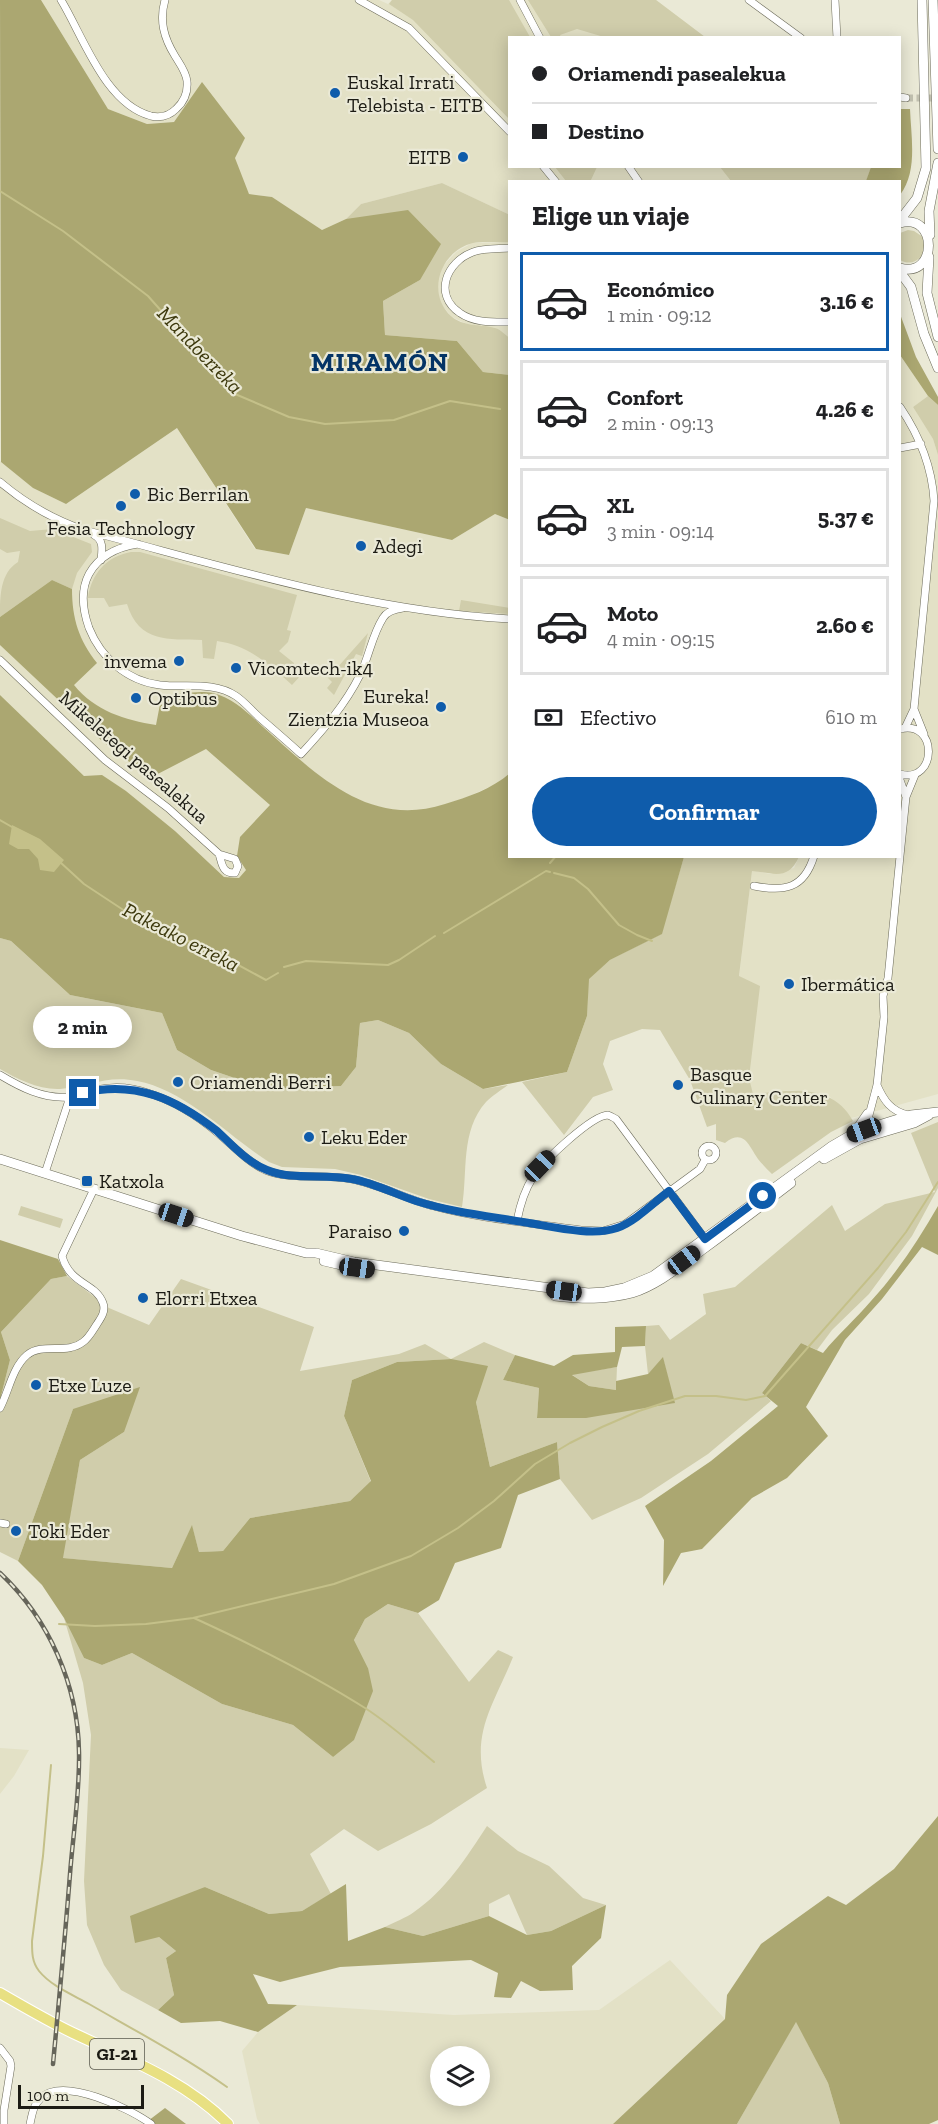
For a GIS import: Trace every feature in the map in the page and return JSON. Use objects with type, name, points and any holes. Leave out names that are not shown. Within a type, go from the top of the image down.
[{"type":"main road","name":"GI-21","points":[[0,1993],[61,2027],[178,2086],[207,2104],[228,2124]]},
{"type":"street","points":[[61,0],[95,64],[121,97],[144,113],[164,117],[178,108],[188,91],[187,77],[166,40],[162,28],[162,11],[165,0]]},
{"type":"street","points":[[359,0],[408,28],[508,130]]},
{"type":"street","points":[[520,0],[539,36]]},
{"type":"street","points":[[749,0],[798,36]]},
{"type":"street","points":[[835,0],[837,36]]},
{"type":"street","points":[[901,221],[917,198],[926,168],[922,0]]},
{"type":"street","points":[[933,0],[938,149]]},
{"type":"street","points":[[938,163],[929,211],[932,243],[927,293],[938,337]]},
{"type":"street","points":[[545,168],[554,180]]},
{"type":"street","points":[[901,222],[920,225],[930,237]]},
{"type":"street","points":[[508,248],[480,250],[466,255],[450,268],[444,285],[448,301],[461,314],[483,321],[508,322]]},
{"type":"street","points":[[901,270],[918,267],[929,256]]},
{"type":"street","points":[[901,272],[911,287],[924,334],[938,368]]},
{"type":"street","points":[[901,411],[921,444],[929,467],[934,501],[914,709],[902,728]]},
{"type":"street","points":[[901,448],[921,444]]},
{"type":"street","points":[[0,483],[48,516],[99,537],[102,542],[100,560]]},
{"type":"street","points":[[84,530],[315,590],[403,608],[508,620]]},
{"type":"street","points":[[138,544],[116,549],[100,560],[90,572],[85,583],[83,602],[88,625],[99,649],[118,668],[147,682],[160,685],[213,687],[236,696],[302,754],[352,690],[382,619],[391,611],[403,608]]},
{"type":"street","name":"Mikeletegi pasealekua","points":[[1,661],[105,760],[168,808],[219,854]]},
{"type":"street","points":[[914,709],[924,734],[938,745]]},
{"type":"street","points":[[902,728],[912,728],[924,734]]},
{"type":"street","points":[[901,846],[906,797],[915,775],[926,767],[932,754],[930,741]]},
{"type":"street","points":[[926,767],[938,766]]},
{"type":"street","points":[[901,774],[915,775]]},
{"type":"street","points":[[901,783],[906,797]]},
{"type":"street","points":[[754,886],[770,889],[796,885],[803,879],[813,858]]},
{"type":"street","points":[[896,1127],[891,1125],[883,1128],[872,1125],[868,1119],[877,1085],[885,1007],[883,996],[887,983],[900,858]]},
{"type":"street","points":[[0,1075],[17,1086],[54,1096],[68,1097],[114,1088],[129,1088],[147,1092],[184,1109],[265,1170],[292,1175],[353,1179],[434,1207],[592,1232],[625,1224],[700,1169],[705,1160]]},
{"type":"street","points":[[877,1085],[886,1104],[900,1113],[911,1115]]},
{"type":"street","points":[[45,1173],[68,1097]]},
{"type":"street","points":[[851,1135],[870,1108]]},
{"type":"street","points":[[0,1159],[242,1236],[306,1253],[316,1253],[354,1262],[588,1293],[624,1288],[653,1276],[832,1146],[851,1135],[911,1115],[934,1112]]},
{"type":"street","points":[[306,1253],[337,1265],[585,1300],[609,1298],[635,1292],[653,1284],[837,1150],[860,1139],[914,1123],[934,1112]]},
{"type":"street","points":[[517,1221],[522,1197],[540,1166],[553,1152],[601,1117],[609,1115],[616,1119],[705,1239]]},
{"type":"street","points":[[0,1408],[16,1369],[25,1357],[39,1349],[61,1349],[82,1344],[102,1316],[104,1307],[99,1295],[69,1273],[62,1256],[94,1189]]},
{"type":"street","points":[[677,1268],[700,1247],[705,1239],[725,1232]]},
{"type":"street","points":[[0,2048],[11,2066],[4,2124]]},
{"type":"street","points":[[30,2124],[34,2107],[40,2098],[50,2092],[64,2091],[86,2094],[110,2102],[151,2124]]},
{"type":"shaded area","points":[[0,0],[41,0],[108,109],[147,124],[174,122],[202,82],[245,138],[235,158],[249,194],[272,197],[322,230],[346,219],[408,210],[441,244],[420,280],[383,301],[385,335],[457,341],[483,372],[508,375],[508,519],[495,514],[452,540],[306,508],[289,555],[256,549],[177,428],[66,504],[33,488],[1,462]]},
{"type":"shaded area","points":[[41,0],[379,0],[388,4],[392,0],[656,0],[704,36],[508,36],[508,168],[871,168],[867,180],[508,180],[508,214],[442,183],[361,204],[346,219],[322,230],[272,197],[249,194],[202,83],[174,122],[147,124],[108,109]]},
{"type":"shaded area","points":[[392,0],[509,0],[529,36],[508,36],[508,118],[413,20],[389,4]]},
{"type":"shaded area","points":[[528,0],[656,0],[704,36],[601,36],[577,29],[560,36],[550,36]]},
{"type":"shaded area","points":[[901,109],[910,109],[912,154],[906,186],[901,194],[901,180],[866,180],[871,168],[901,168]]},
{"type":"shaded area","points":[[556,168],[597,168],[591,180],[565,180]]},
{"type":"shaded area","points":[[721,168],[871,168],[867,180],[730,180]]},
{"type":"shaded area","points":[[442,183],[508,214],[508,242],[477,242],[462,247],[445,264],[438,285],[443,307],[456,320],[497,329],[508,337],[508,375],[483,372],[457,341],[385,335],[383,301],[420,280],[346,219],[361,204]]},
{"type":"shaded area","points":[[914,231],[923,237],[925,252],[917,260],[911,262],[901,260],[901,233]]},
{"type":"shaded area","points":[[508,242],[508,337],[496,328],[469,325],[452,317],[440,303],[437,284],[442,267],[456,252],[472,243]]},
{"type":"shaded area","points":[[901,317],[916,357],[938,397],[938,405],[928,396],[901,356]]},
{"type":"shaded area","points":[[901,356],[928,396],[913,407],[933,439],[938,455],[938,1094],[851,1118],[829,1096],[793,1090],[752,1094],[739,977],[752,870],[770,874],[794,868],[799,858],[901,858]]},
{"type":"shaded area","points":[[928,396],[938,405],[938,455],[933,439],[913,407]]},
{"type":"shaded area","points":[[177,428],[255,549],[289,555],[306,508],[452,540],[495,514],[508,519],[508,775],[500,782],[465,798],[429,810],[396,811],[369,804],[337,789],[307,766],[246,870],[239,878],[224,877],[175,831],[126,791],[102,776],[84,776],[0,695],[0,461],[33,488],[66,504]]},
{"type":"shaded area","points":[[0,518],[30,531],[53,529],[91,544],[92,552],[77,573],[72,589],[52,580],[0,617],[4,579],[18,562],[20,551],[7,553],[0,549]]},
{"type":"shaded area","points":[[140,552],[297,595],[287,630],[291,631],[288,642],[279,651],[294,663],[293,666],[302,674],[292,685],[249,651],[217,641],[214,659],[203,658],[202,640],[156,636],[139,626],[132,617],[127,604],[109,607],[104,598],[88,598],[93,581],[102,568],[122,554]]},
{"type":"shaded area","points":[[52,580],[72,589],[73,610],[78,629],[97,663],[74,685],[91,702],[122,717],[156,725],[161,699],[168,700],[168,695],[208,692],[227,698],[240,706],[323,778],[367,803],[391,809],[417,810],[471,795],[488,788],[508,775],[508,858],[684,858],[662,934],[610,960],[589,979],[587,1016],[567,1072],[483,1089],[441,1064],[409,1033],[378,1020],[360,1023],[356,1067],[341,1086],[267,1089],[211,1070],[177,1050],[162,1013],[70,995],[11,941],[0,938],[0,695],[84,776],[102,775],[126,791],[175,831],[224,877],[239,878],[246,870],[237,856],[240,837],[270,805],[206,749],[150,778],[101,740],[0,645],[0,617]]},
{"type":"shaded area","points":[[461,600],[508,608],[508,614],[459,611]]},
{"type":"shaded area","points":[[368,633],[362,656],[356,654],[334,695],[327,688],[332,682],[328,678]]},
{"type":"shaded area","points":[[12,825],[40,839],[64,860],[54,872],[40,870],[38,859],[29,849],[18,849],[9,844]]},
{"type":"shaded area","points":[[684,858],[798,858],[795,865],[785,873],[752,871],[739,976],[760,986],[749,1078],[753,1094],[795,1091],[822,1095],[834,1100],[853,1121],[831,1132],[772,1174],[745,1140],[737,1137],[725,1143],[716,1140],[716,1124],[707,1127],[690,1080],[660,1030],[642,1029],[610,1041],[603,1064],[613,1090],[593,1097],[564,1135],[522,1082],[567,1072],[587,1016],[588,979],[610,960],[661,934]]},
{"type":"shaded area","points":[[0,938],[11,941],[70,995],[162,1013],[177,1050],[211,1070],[267,1089],[341,1086],[356,1067],[360,1023],[378,1020],[409,1033],[441,1064],[483,1089],[508,1085],[486,1102],[472,1126],[466,1152],[462,1207],[429,1199],[361,1175],[335,1169],[282,1167],[269,1162],[206,1115],[173,1094],[155,1086],[116,1079],[52,1089],[28,1083],[0,1069]]},
{"type":"shaded area","points":[[938,1122],[938,1188],[912,1236],[869,1294],[832,1330],[817,1350],[801,1343],[762,1393],[771,1401],[708,1454],[641,1498],[592,1520],[560,1479],[557,1442],[490,1467],[476,1402],[451,1359],[484,1342],[515,1355],[503,1380],[539,1388],[537,1418],[674,1403],[663,1358],[648,1374],[645,1346],[646,1326],[659,1325],[670,1340],[706,1314],[703,1294],[735,1287],[832,1205],[845,1231],[885,1204],[935,1192],[911,1133]]},
{"type":"shaded area","points":[[21,1206],[63,1219],[60,1228],[18,1215]]},
{"type":"shaded area","points":[[938,1206],[938,1255],[922,1247],[882,1299],[845,1340],[806,1407],[828,1436],[787,1478],[752,1498],[702,1549],[681,1553],[663,1586],[664,1540],[645,1506],[711,1461],[778,1406],[762,1393],[801,1343],[823,1353],[890,1279]]},
{"type":"shaded area","points":[[0,1240],[58,1259],[67,1276],[51,1279],[1,1332],[10,1360],[0,1400]]},
{"type":"shaded area","points":[[67,1276],[109,1308],[149,1325],[181,1279],[314,1327],[300,1371],[399,1354],[425,1344],[451,1359],[397,1362],[352,1380],[344,1416],[371,1482],[350,1501],[250,1518],[223,1551],[199,1552],[192,1526],[172,1568],[62,1558],[80,1460],[124,1432],[73,1409],[18,1561],[0,1552],[0,1400],[10,1360],[1,1332],[51,1279]]},
{"type":"shaded area","points":[[646,1326],[645,1346],[622,1347],[617,1367],[572,1375],[589,1386],[616,1390],[616,1381],[648,1374],[663,1357],[675,1403],[586,1418],[537,1418],[539,1388],[503,1380],[515,1355],[554,1366],[573,1355],[615,1352],[615,1327]]},
{"type":"shaded area","points":[[451,1359],[488,1366],[476,1402],[490,1467],[557,1442],[560,1479],[518,1495],[501,1548],[455,1563],[439,1600],[418,1613],[388,1604],[365,1619],[354,1640],[368,1668],[373,1691],[354,1740],[333,1757],[293,1725],[222,1704],[132,1653],[102,1665],[84,1658],[64,1618],[42,1585],[18,1561],[73,1409],[140,1387],[124,1432],[80,1460],[63,1558],[172,1568],[192,1525],[199,1552],[223,1551],[250,1518],[350,1501],[371,1481],[344,1416],[352,1380],[397,1362]]},
{"type":"shaded area","points":[[617,1367],[616,1390],[589,1386],[571,1374]]},
{"type":"shaded area","points":[[388,1604],[418,1613],[469,1682],[498,1650],[513,1657],[486,1720],[482,1735],[482,1769],[487,1788],[431,1824],[378,1851],[344,1829],[310,1854],[331,1894],[302,1911],[269,1914],[205,1887],[159,1937],[176,1951],[166,1958],[174,1995],[158,2010],[121,1990],[104,1965],[87,1925],[84,1881],[91,1735],[83,1683],[64,1618],[84,1658],[102,1665],[132,1653],[222,1704],[293,1725],[333,1757],[368,1668],[354,1640],[365,1619]]},
{"type":"shaded area","points":[[0,1748],[29,1750],[0,1794]]},
{"type":"shaded area","points":[[938,1816],[938,2120],[929,2124],[840,2124],[828,2083],[796,2022],[737,2124],[613,2124],[725,2019],[727,1995],[761,1944],[828,1896],[846,1905],[894,1869]]},
{"type":"shaded area","points":[[487,1826],[518,1851],[549,1866],[583,1898],[606,1905],[551,1931],[527,1935],[509,1894],[489,1904],[489,1916],[423,1936],[385,1927],[411,1914],[436,1894],[455,1873]]},
{"type":"shaded area","points":[[346,1884],[348,1941],[385,1927],[423,1936],[489,1916],[527,1935],[551,1931],[606,1905],[601,1938],[572,1966],[573,1990],[540,1991],[521,1981],[511,1998],[494,1997],[498,1973],[471,1960],[340,1967],[280,1982],[253,1974],[268,2004],[297,2005],[258,2032],[220,2021],[181,2023],[158,2010],[174,1995],[166,1958],[176,1951],[159,1937],[135,1943],[130,1916],[205,1887],[269,1914],[302,1911]]},
{"type":"shaded area","points":[[670,1960],[725,2019],[613,2124],[260,2124],[257,2119],[242,2051],[258,2032],[297,2005],[454,2015],[599,2010]]},
{"type":"shaded area","points":[[796,2021],[828,2083],[840,2124],[737,2124]]},
{"type":"shaded area","points":[[165,2108],[186,2124],[144,2124]]},
{"type":"waterway","name":"Mandoerreka","points":[[0,191],[63,231],[148,296],[235,394],[289,417],[325,424],[394,420],[450,401],[500,409]]},
{"type":"waterway","name":"Pakeako erreka","points":[[0,820],[12,827]]},
{"type":"waterway","points":[[550,863],[554,858]]},
{"type":"waterway","name":"Pakeako erreka","points":[[60,862],[84,884],[134,917],[218,954],[266,980],[278,973]]},
{"type":"waterway","name":"Pakeako erreka","points":[[444,933],[546,871],[550,872]]},
{"type":"waterway","points":[[554,873],[574,878],[588,889],[619,925],[652,941]]},
{"type":"waterway","name":"Pakeako erreka","points":[[284,967],[306,961],[388,965],[435,936]]},
{"type":"waterway","points":[[59,1624],[95,1626],[146,1624],[193,1618],[334,1584],[411,1556],[458,1528],[494,1501],[535,1464],[602,1427],[639,1411],[685,1396],[716,1396],[746,1400],[765,1396],[878,1268],[906,1232],[938,1182]]},
{"type":"waterway","points":[[194,1618],[281,1660],[344,1695],[383,1721],[434,1762]]},
{"type":"waterway","points":[[51,1765],[43,1856],[32,1941],[33,1957],[37,1968],[56,1986],[159,2044],[227,2087]]},
{"type":"tunnel","points":[[906,98],[938,98]]},
{"type":"railway","points":[[0,1573],[33,1611],[58,1655],[73,1702],[77,1727],[79,1752],[77,1798],[53,2064]]},
{"type":"place","name":"Euskal Irrati Telebista - EITB","points":[[335,93]]},
{"type":"place","name":"EITB","points":[[463,157]]},
{"type":"place","name":"Bic Berrilan","points":[[135,494]]},
{"type":"place","name":"Fesia Technology","points":[[121,506]]},
{"type":"place","name":"Adegi","points":[[361,546]]},
{"type":"place","name":"invema","points":[[179,661]]},
{"type":"place","name":"Vicomtech-ik4","points":[[236,668]]},
{"type":"place","name":"Optibus","points":[[136,698]]},
{"type":"place","name":"Eureka! Zientzia Museoa","points":[[441,707]]},
{"type":"place","name":"Ibermática","points":[[789,984]]},
{"type":"place","name":"Oriamendi Berri","points":[[178,1082]]},
{"type":"place","name":"Basque Culinary Center","points":[[678,1085]]},
{"type":"place","name":"Leku Eder","points":[[309,1137]]},
{"type":"place","name":"Katxola","points":[[87,1181]]},
{"type":"place","name":"Paraiso","points":[[404,1231]]},
{"type":"place","name":"Elorri Etxea","points":[[143,1298]]},
{"type":"place","name":"Etxe Luze","points":[[36,1385]]},
{"type":"place","name":"Toki Eder","points":[[16,1531]]},
{"type":"district","name":"MIRAMÓN","points":[[380,362]]},
{"type":"route","points":[[83,1093],[114,1088],[129,1088],[147,1092],[184,1109],[204,1122],[253,1163],[265,1170],[292,1175],[353,1179],[417,1202],[465,1213],[592,1232],[625,1224],[669,1191],[705,1239],[763,1196]]}]
